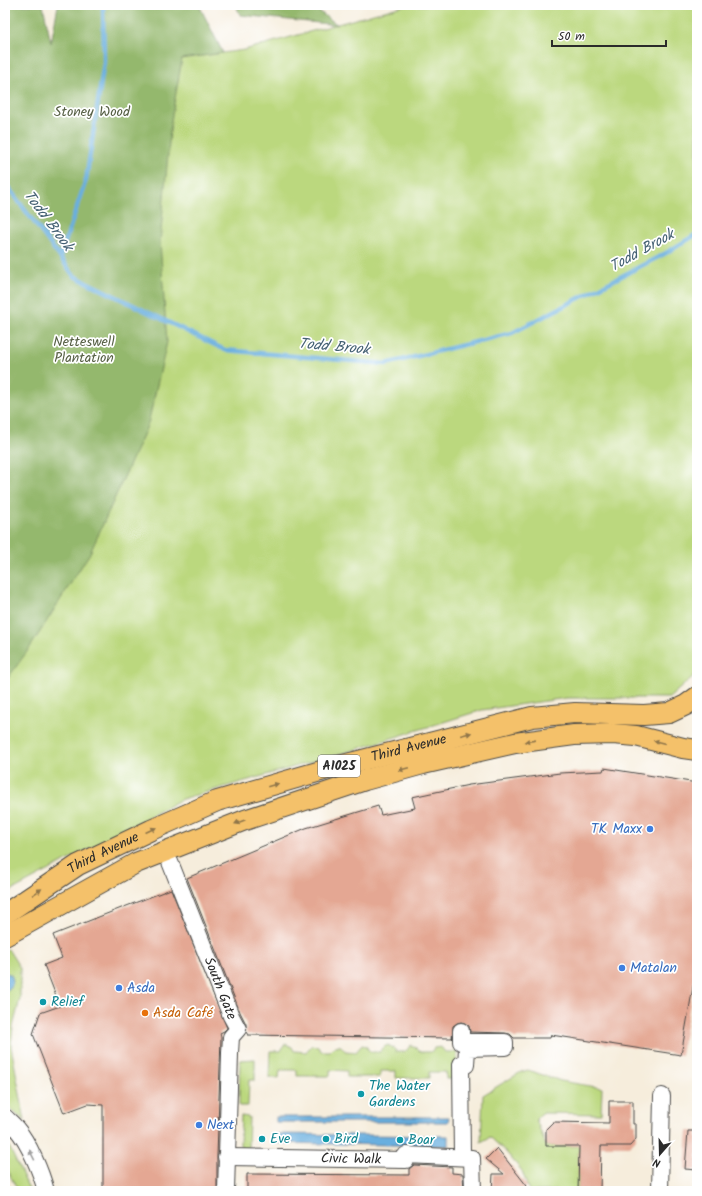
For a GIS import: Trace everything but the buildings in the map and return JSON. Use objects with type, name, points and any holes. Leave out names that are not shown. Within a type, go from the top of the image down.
[{"type":"main road","name":"Third Avenue","points":[[5,914],[78,865],[151,830],[217,802],[331,768],[532,717],[575,713],[644,715],[669,713],[686,705],[697,697]]},
{"type":"main road","name":"Third Avenue","points":[[5,936],[136,863],[245,820],[365,780],[416,766],[514,743],[574,735],[613,734],[636,736],[697,750]]},
{"type":"street","name":"South Gate","points":[[170,862],[231,1016],[238,1029],[231,1037],[226,1191]]},
{"type":"street","points":[[461,1031],[461,1042],[505,1042],[505,1047],[467,1048],[466,1065],[461,1064],[467,1157],[473,1191]]},
{"type":"street","points":[[660,1191],[662,1096]]},
{"type":"street","points":[[5,1117],[17,1129],[31,1152],[42,1175],[46,1191]]},
{"type":"street","name":"Civic Walk","points":[[226,1157],[406,1160],[406,1155],[467,1157]]},
{"type":"green space","points":[[5,5],[43,5],[51,43],[58,5],[199,5],[223,53],[182,59],[171,121],[160,242],[167,342],[148,424],[90,553],[31,646],[5,682]]},
{"type":"green space","points":[[236,5],[310,5],[338,25],[240,15]]},
{"type":"green space","points":[[406,5],[697,5],[697,673],[669,698],[567,698],[482,710],[357,749],[182,799],[5,894],[5,660],[148,284],[178,59],[244,50]]},
{"type":"green space","points":[[8,949],[20,968],[20,999],[13,1027],[11,1046],[25,1121],[5,1105],[5,951]]},
{"type":"green space","name":"The Water Gardens","points":[[285,1044],[292,1047],[294,1051],[306,1052],[312,1045],[318,1047],[321,1051],[330,1051],[335,1046],[340,1046],[345,1051],[356,1052],[362,1045],[366,1046],[370,1052],[380,1052],[388,1045],[395,1049],[395,1052],[405,1052],[411,1045],[420,1052],[431,1052],[434,1048],[441,1047],[445,1052],[457,1052],[457,1079],[446,1079],[446,1072],[429,1072],[429,1078],[396,1078],[396,1071],[380,1071],[380,1077],[347,1077],[347,1071],[330,1070],[330,1076],[297,1076],[297,1070],[280,1070],[279,1078],[269,1078],[270,1051],[281,1051]]},
{"type":"green space","points":[[255,1059],[255,1080],[249,1080],[248,1106],[239,1106],[240,1060]]},
{"type":"green space","points":[[528,1070],[561,1081],[602,1088],[601,1114],[542,1113],[536,1119],[546,1146],[579,1146],[578,1191],[529,1191],[522,1171],[506,1152],[490,1137],[481,1142],[483,1095],[521,1072]]},
{"type":"green space","points":[[241,1116],[249,1117],[248,1150],[244,1150],[240,1145]]},
{"type":"green space","points":[[5,1138],[30,1191],[18,1191],[5,1166]]},
{"type":"water","points":[[5,972],[11,975],[13,982],[5,991]]},
{"type":"water","points":[[276,1117],[449,1117],[448,1122],[276,1122]]},
{"type":"water","points":[[276,1134],[448,1136],[448,1146],[276,1143]]},
{"type":"waterway","points":[[60,257],[86,180],[104,62],[103,5]]},
{"type":"waterway","name":"Todd Brook","points":[[5,183],[74,276],[225,350],[386,364],[512,333],[666,253],[697,234]]},
{"type":"place","name":"TK Maxx","points":[[650,829]]},
{"type":"place","name":"Matalan","points":[[622,968]]},
{"type":"place","name":"Asda","points":[[119,988]]},
{"type":"place","name":"Relief","points":[[43,1002]]},
{"type":"place","name":"Asda Café","points":[[145,1013]]},
{"type":"place","name":"The Water Gardens","points":[[361,1094]]},
{"type":"place","name":"Next","points":[[199,1125]]},
{"type":"place","name":"Eve","points":[[262,1139]]},
{"type":"place","name":"Bird","points":[[326,1139]]},
{"type":"place","name":"Boar","points":[[400,1140]]},
{"type":"park label","name":"Stoney Wood","points":[[92,112]]},
{"type":"park label","name":"Netteswell Plantation","points":[[84,350]]}]
